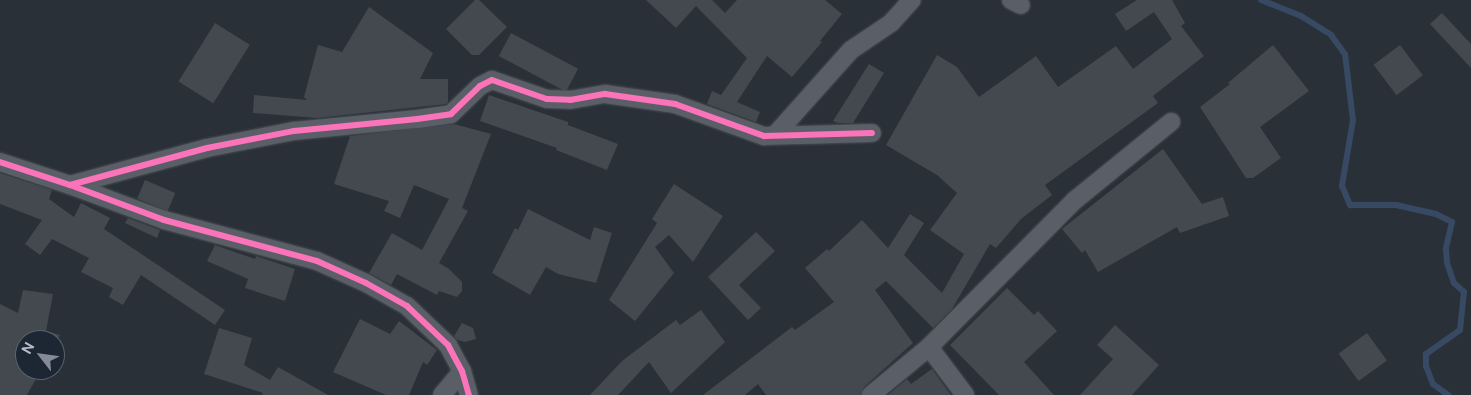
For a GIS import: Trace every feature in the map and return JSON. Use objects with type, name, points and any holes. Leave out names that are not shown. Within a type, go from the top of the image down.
[{"type":"street","points":[[775,135],[851,50],[891,23],[912,0]]},
{"type":"street","points":[[70,185],[207,148],[294,131],[451,114],[480,86],[492,80],[547,99],[570,100],[605,94],[675,104],[755,135],[872,132]]},
{"type":"street","points":[[871,395],[929,347],[1075,200],[1171,122]]},
{"type":"street","points":[[0,162],[70,185],[164,220],[317,261],[366,283],[407,306],[448,345],[462,371],[469,395]]},
{"type":"street","points":[[929,347],[965,395]]},
{"type":"street","points":[[442,395],[462,371]]},
{"type":"building","points":[[475,0],[479,0],[507,27],[479,55],[472,55],[446,29]]},
{"type":"building","points":[[646,0],[712,0],[725,13],[737,0],[825,0],[842,14],[820,41],[822,42],[792,77],[767,56],[737,102],[760,112],[756,122],[707,104],[712,91],[721,95],[747,58],[696,6],[676,28]]},
{"type":"building","points":[[1137,0],[1172,0],[1185,23],[1181,26],[1204,56],[1153,96],[1158,103],[1045,185],[1052,195],[1021,219],[996,248],[990,244],[952,309],[933,328],[886,281],[875,290],[913,343],[864,387],[861,395],[766,395],[758,384],[745,395],[703,395],[792,327],[795,330],[834,302],[805,268],[827,249],[829,251],[862,220],[888,248],[910,214],[924,223],[904,255],[942,293],[964,254],[930,230],[957,193],[937,175],[886,145],[937,55],[957,67],[979,97],[1036,56],[1058,87],[1116,46],[1133,69],[1172,39],[1154,12],[1126,31],[1115,14]]},
{"type":"building","points":[[369,7],[433,53],[420,79],[448,79],[448,102],[446,104],[317,118],[253,113],[254,95],[307,100],[304,97],[318,45],[342,52]]},
{"type":"building","points":[[1442,13],[1471,44],[1471,68],[1430,24]]},
{"type":"building","points":[[215,23],[250,45],[213,103],[178,82]]},
{"type":"building","points":[[511,33],[578,69],[566,92],[499,56]]},
{"type":"building","points":[[1273,45],[1309,91],[1260,127],[1281,158],[1253,178],[1246,178],[1200,107],[1230,84],[1228,83]]},
{"type":"building","points":[[1400,45],[1423,75],[1397,95],[1374,65]]},
{"type":"building","points":[[869,64],[884,73],[853,123],[833,121]]},
{"type":"building","points":[[489,95],[568,122],[568,125],[618,144],[607,170],[556,150],[557,148],[480,121]]},
{"type":"building","points":[[454,124],[491,134],[462,208],[468,211],[439,263],[449,269],[462,282],[462,291],[457,297],[439,291],[437,295],[397,274],[391,285],[369,273],[392,233],[422,250],[449,199],[414,185],[400,218],[384,211],[389,201],[334,184],[350,136]]},
{"type":"building","points":[[1163,149],[1202,204],[1223,197],[1229,216],[1180,233],[1177,227],[1098,272],[1085,250],[1082,253],[1062,229]]},
{"type":"building","points":[[0,173],[52,190],[49,199],[74,217],[81,203],[110,218],[104,229],[225,310],[215,325],[141,275],[123,305],[109,297],[113,288],[81,272],[89,258],[52,239],[40,255],[25,244],[42,220],[0,204]]},
{"type":"building","points":[[145,180],[175,193],[168,211],[137,198]]},
{"type":"building","points":[[674,184],[723,216],[693,262],[669,235],[655,247],[674,273],[635,321],[609,300],[657,223],[652,219]]},
{"type":"building","points":[[528,209],[590,240],[594,227],[612,233],[596,283],[558,274],[546,267],[530,295],[492,273],[515,228],[518,230]]},
{"type":"building","points":[[128,218],[160,230],[157,238],[125,223]]},
{"type":"building","points":[[756,232],[775,251],[739,285],[761,308],[748,320],[708,277]]},
{"type":"building","points":[[215,245],[255,259],[256,256],[295,269],[285,301],[245,288],[248,279],[207,261]]},
{"type":"building","points":[[1007,288],[1034,315],[1038,311],[1057,331],[1024,362],[1054,395],[999,395],[950,345]]},
{"type":"building","points":[[23,290],[53,294],[46,330],[15,330],[15,380],[35,380],[27,395],[0,395],[0,304],[18,313]]},
{"type":"building","points":[[701,310],[725,342],[671,393],[649,362],[618,395],[590,395],[622,361],[676,320],[680,325]]},
{"type":"building","points":[[360,319],[390,334],[399,321],[437,350],[427,365],[423,362],[409,395],[386,395],[333,372]]},
{"type":"building","points":[[462,323],[473,328],[476,339],[465,342],[457,340],[454,336]]},
{"type":"building","points":[[1115,325],[1159,365],[1132,395],[1080,395],[1113,359],[1097,345]]},
{"type":"building","points":[[219,328],[252,338],[244,365],[270,380],[278,367],[328,395],[262,395],[263,393],[204,374]]},
{"type":"building","points":[[1367,333],[1387,361],[1359,381],[1339,354]]},
{"type":"building","points":[[932,369],[951,395],[888,395],[907,379],[911,384]]},
{"type":"waterway","points":[[1261,0],[1301,16],[1331,35],[1345,54],[1353,120],[1342,186],[1350,205],[1396,205],[1436,214],[1452,222],[1446,249],[1447,263],[1454,283],[1464,292],[1460,330],[1426,354],[1426,366],[1433,384],[1448,395]]},
{"type":"cycle path","points":[[70,185],[207,148],[294,131],[451,114],[480,86],[492,80],[547,99],[570,100],[605,94],[675,104],[764,136],[872,133]]},
{"type":"cycle path","points":[[0,162],[70,185],[164,220],[317,261],[366,283],[407,306],[448,345],[462,371],[469,395]]}]
